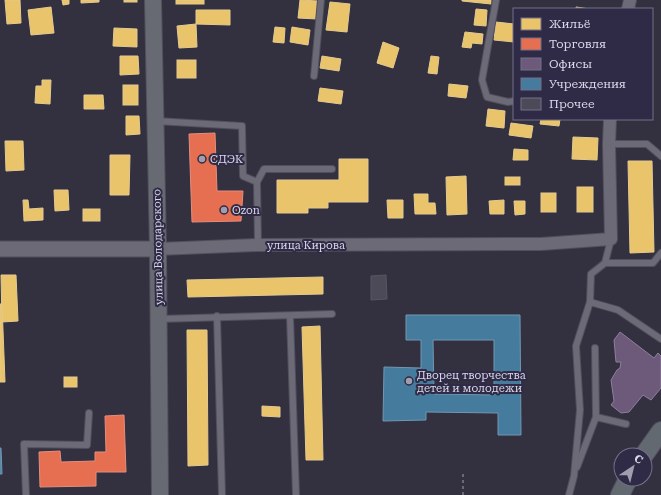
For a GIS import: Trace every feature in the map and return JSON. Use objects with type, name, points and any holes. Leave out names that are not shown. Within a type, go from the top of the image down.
[{"type":"main road","name":"улица Володарского","points":[[154,0],[160,495]]},
{"type":"main road","points":[[650,447],[661,431]]},
{"type":"street","points":[[610,120],[609,144],[612,239]]},
{"type":"street","name":"улица Кирова","points":[[0,249],[158,249],[258,245],[541,244],[612,239]]},
{"type":"lane","points":[[314,76],[321,0]]},
{"type":"lane","points":[[496,0],[482,80],[487,97],[508,102],[513,101]]},
{"type":"lane","points":[[156,121],[242,126],[243,176],[258,182]]},
{"type":"lane","points":[[609,144],[647,144],[661,156]]},
{"type":"lane","points":[[258,245],[258,182],[264,169],[332,169]]},
{"type":"lane","points":[[574,476],[580,410],[576,346],[590,302],[591,274],[605,263],[612,239]]},
{"type":"lane","points":[[605,263],[653,263],[661,254]]},
{"type":"lane","points":[[590,302],[618,310],[661,339]]},
{"type":"lane","points":[[159,319],[217,316],[290,316],[332,314]]},
{"type":"lane","points":[[217,316],[222,495]]},
{"type":"lane","points":[[290,316],[296,495]]},
{"type":"lane","points":[[569,495],[574,476],[596,417],[595,348]]},
{"type":"lane","points":[[26,495],[24,444],[87,445],[89,413]]},
{"type":"lane","points":[[596,417],[626,424]]},
{"type":"path","points":[[463,474],[463,495]]},
{"type":"building: Жильё","points":[[5,0],[20,0],[21,23],[7,24]]},
{"type":"building: Жильё","points":[[62,0],[69,0],[69,4],[63,5]]},
{"type":"building: Жильё","points":[[81,0],[99,0],[99,2],[81,3]]},
{"type":"building: Жильё","points":[[124,0],[137,0],[137,2],[124,2]]},
{"type":"building: Жильё","points":[[176,0],[204,0],[204,4],[176,4]]},
{"type":"building: Жильё","points":[[300,0],[318,1],[317,19],[298,18]]},
{"type":"building: Жильё","points":[[491,0],[491,4],[462,1]]},
{"type":"building: Жильё","points":[[330,2],[350,4],[347,32],[326,30]]},
{"type":"building: Жильё","points":[[51,7],[54,33],[31,35],[28,10]]},
{"type":"building: Жильё","points":[[476,9],[487,10],[486,26],[474,25]]},
{"type":"building: Жильё","points":[[196,10],[230,10],[230,25],[196,24]]},
{"type":"building: Жильё","points":[[496,22],[513,24],[513,42],[494,40]]},
{"type":"building: Жильё","points":[[196,24],[197,47],[179,48],[177,26]]},
{"type":"building: Жильё","points":[[275,27],[285,28],[284,43],[273,42]]},
{"type":"building: Жильё","points":[[292,27],[310,30],[308,45],[290,42]]},
{"type":"building: Жильё","points":[[114,28],[137,29],[137,47],[113,46]]},
{"type":"building: Жильё","points":[[465,32],[483,34],[482,44],[472,43],[471,48],[462,47]]},
{"type":"building: Жильё","points":[[383,42],[399,48],[393,68],[377,63]]},
{"type":"building: Жильё","points":[[120,56],[138,56],[139,74],[120,75]]},
{"type":"building: Жильё","points":[[322,56],[341,59],[339,71],[320,68]]},
{"type":"building: Жильё","points":[[431,56],[439,57],[437,74],[428,73]]},
{"type":"building: Жильё","points":[[177,60],[196,60],[196,78],[177,78]]},
{"type":"building: Жильё","points":[[42,80],[51,80],[50,104],[35,103],[36,86],[42,86]]},
{"type":"building: Жильё","points":[[449,84],[468,86],[466,98],[448,96]]},
{"type":"building: Жильё","points":[[123,85],[138,85],[138,105],[123,105]]},
{"type":"building: Жильё","points":[[320,88],[343,91],[341,104],[318,101]]},
{"type":"building: Жильё","points":[[84,95],[103,95],[104,109],[84,109]]},
{"type":"building: Жильё","points":[[488,109],[505,111],[504,128],[486,126]]},
{"type":"building: Жильё","points":[[126,116],[139,116],[140,134],[126,135]]},
{"type":"building: Жильё","points":[[541,120],[560,120],[559,126],[540,124]]},
{"type":"building: Жильё","points":[[511,123],[533,126],[531,138],[509,135]]},
{"type":"building: Жильё","points":[[573,137],[598,138],[597,160],[572,159]]},
{"type":"building: Жильё","points":[[5,141],[23,141],[24,170],[6,171]]},
{"type":"building: Жильё","points":[[514,149],[528,150],[528,160],[513,160]]},
{"type":"building: Жильё","points":[[110,155],[130,155],[129,195],[110,195]]},
{"type":"building: Жильё","points":[[339,159],[368,159],[368,202],[328,202],[328,208],[308,208],[308,213],[277,213],[277,180],[339,180]]},
{"type":"building: Жильё","points":[[628,161],[652,161],[654,252],[630,253]]},
{"type":"building: Жильё","points":[[466,176],[467,214],[447,215],[446,177]]},
{"type":"building: Жильё","points":[[505,177],[520,177],[520,185],[505,185]]},
{"type":"building: Жильё","points":[[577,187],[593,187],[593,212],[577,212]]},
{"type":"building: Жильё","points":[[54,190],[68,190],[69,210],[55,211]]},
{"type":"building: Жильё","points":[[541,193],[556,193],[556,212],[541,212]]},
{"type":"building: Жильё","points":[[414,194],[428,194],[428,203],[435,203],[436,214],[415,214]]},
{"type":"building: Жильё","points":[[23,200],[28,200],[29,209],[43,208],[43,220],[24,221]]},
{"type":"building: Жильё","points":[[387,200],[403,200],[403,218],[388,218]]},
{"type":"building: Жильё","points":[[504,200],[504,214],[490,214],[489,201]]},
{"type":"building: Жильё","points":[[514,201],[525,201],[525,214],[515,215]]},
{"type":"building: Жильё","points":[[83,209],[100,209],[100,221],[83,221]]},
{"type":"building: Жильё","points":[[1,275],[16,275],[18,321],[2,322]]},
{"type":"building: Жильё","points":[[323,277],[323,294],[188,297],[187,280]]},
{"type":"building: Жильё","points":[[0,304],[2,304],[5,382],[0,382]]},
{"type":"building: Жильё","points":[[320,326],[323,460],[306,460],[302,327]]},
{"type":"building: Жильё","points":[[187,330],[207,330],[208,465],[188,466]]},
{"type":"building: Жильё","points":[[64,377],[77,377],[77,387],[64,387]]},
{"type":"building: Жильё","points":[[262,406],[280,407],[280,417],[262,416]]},
{"type":"building: Торговля","points":[[215,133],[217,191],[243,191],[241,221],[192,222],[189,134]]},
{"type":"building: Торговля","points":[[124,415],[126,472],[96,472],[96,486],[40,487],[39,452],[60,451],[61,462],[95,461],[95,452],[106,452],[105,416]]},
{"type":"building: Офисы","points":[[620,332],[654,358],[658,353],[661,356],[661,388],[651,400],[643,395],[629,412],[621,413],[611,405],[614,401],[611,380],[620,368],[621,362],[616,362],[614,340]]},
{"type":"building: Учреждения","name":"Дворец творчества детей и молодежи","points":[[406,315],[520,315],[521,435],[498,435],[498,413],[426,412],[426,420],[383,421],[384,367],[421,368],[421,340],[406,340]],"holes":[[[433,340],[494,340],[494,395],[434,394]]]},
{"type":"building: Учреждения","points":[[1,448],[2,474],[0,474]]},
{"type":"building: Прочее","points":[[386,275],[387,299],[371,300],[371,276]]},
{"type":"place","name":"СДЭК","points":[[202,159]]},
{"type":"place","name":"Ozon","points":[[224,210]]},
{"type":"place","name":"Дворец творчества детей и молодежи","points":[[409,381]]}]
